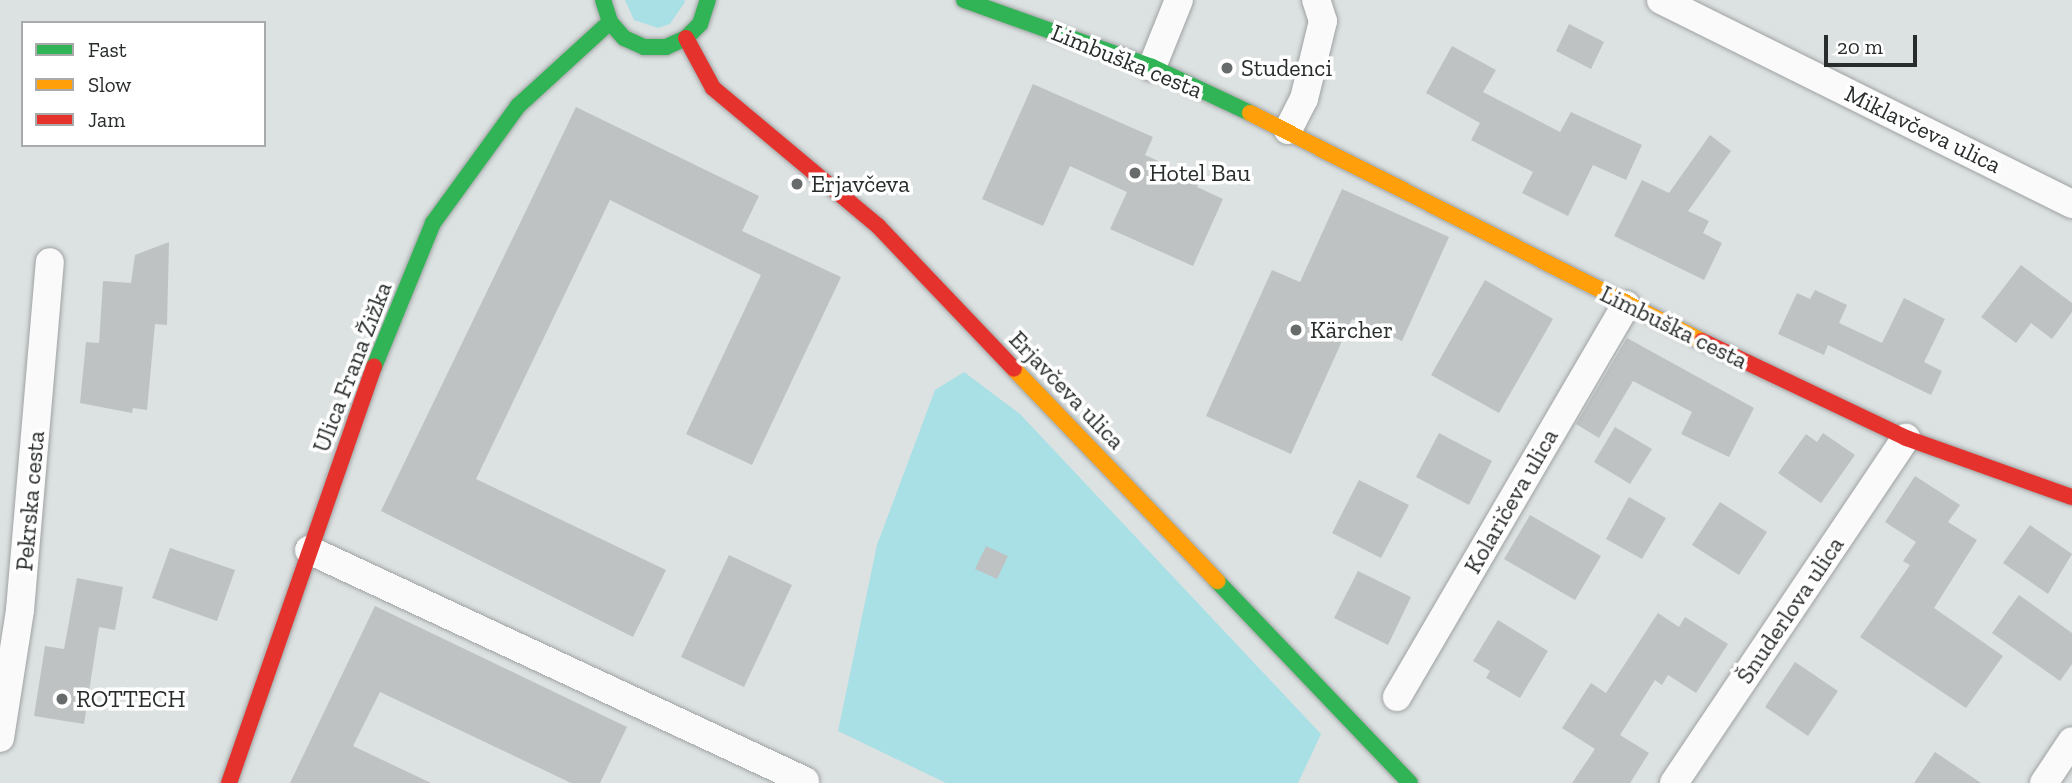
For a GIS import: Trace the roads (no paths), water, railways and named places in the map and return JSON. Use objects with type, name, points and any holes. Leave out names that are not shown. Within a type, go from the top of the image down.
[{"type":"street","points":[[603,0],[610,22],[625,38],[645,47],[666,47],[686,38],[700,24],[708,0]]},
{"type":"street","name":"Limbuška cesta","points":[[964,0],[1152,67],[1288,130],[1626,305],[1906,438],[2072,498]]},
{"type":"street","points":[[1152,67],[1179,0]]},
{"type":"street","points":[[1288,130],[1304,99],[1323,22],[1316,0]]},
{"type":"street","name":"Miklavčeva ulica","points":[[1661,0],[2072,204]]},
{"type":"street","name":"Ulica Frana Žižka","points":[[229,783],[376,360],[433,223],[518,106],[610,22]]},
{"type":"street","name":"Erjavčeva ulica","points":[[686,38],[713,88],[878,226],[1410,783]]},
{"type":"street","name":"Pekrska cesta","points":[[0,738],[20,610],[50,262]]},
{"type":"street","name":"Kolaričeva ulica","points":[[1396,696],[1626,305]]},
{"type":"street","name":"Šnuderlova ulica","points":[[1674,783],[1906,438]]},
{"type":"street","points":[[309,550],[805,781]]},
{"type":"place","name":"Studenci","points":[[1227,68]]},
{"type":"place","name":"Hotel Bau","points":[[1135,173]]},
{"type":"place","name":"Erjavčeva","points":[[797,184]]},
{"type":"place","name":"Kärcher","points":[[1296,330]]},
{"type":"place","name":"ROTTECH","points":[[62,699]]}]
